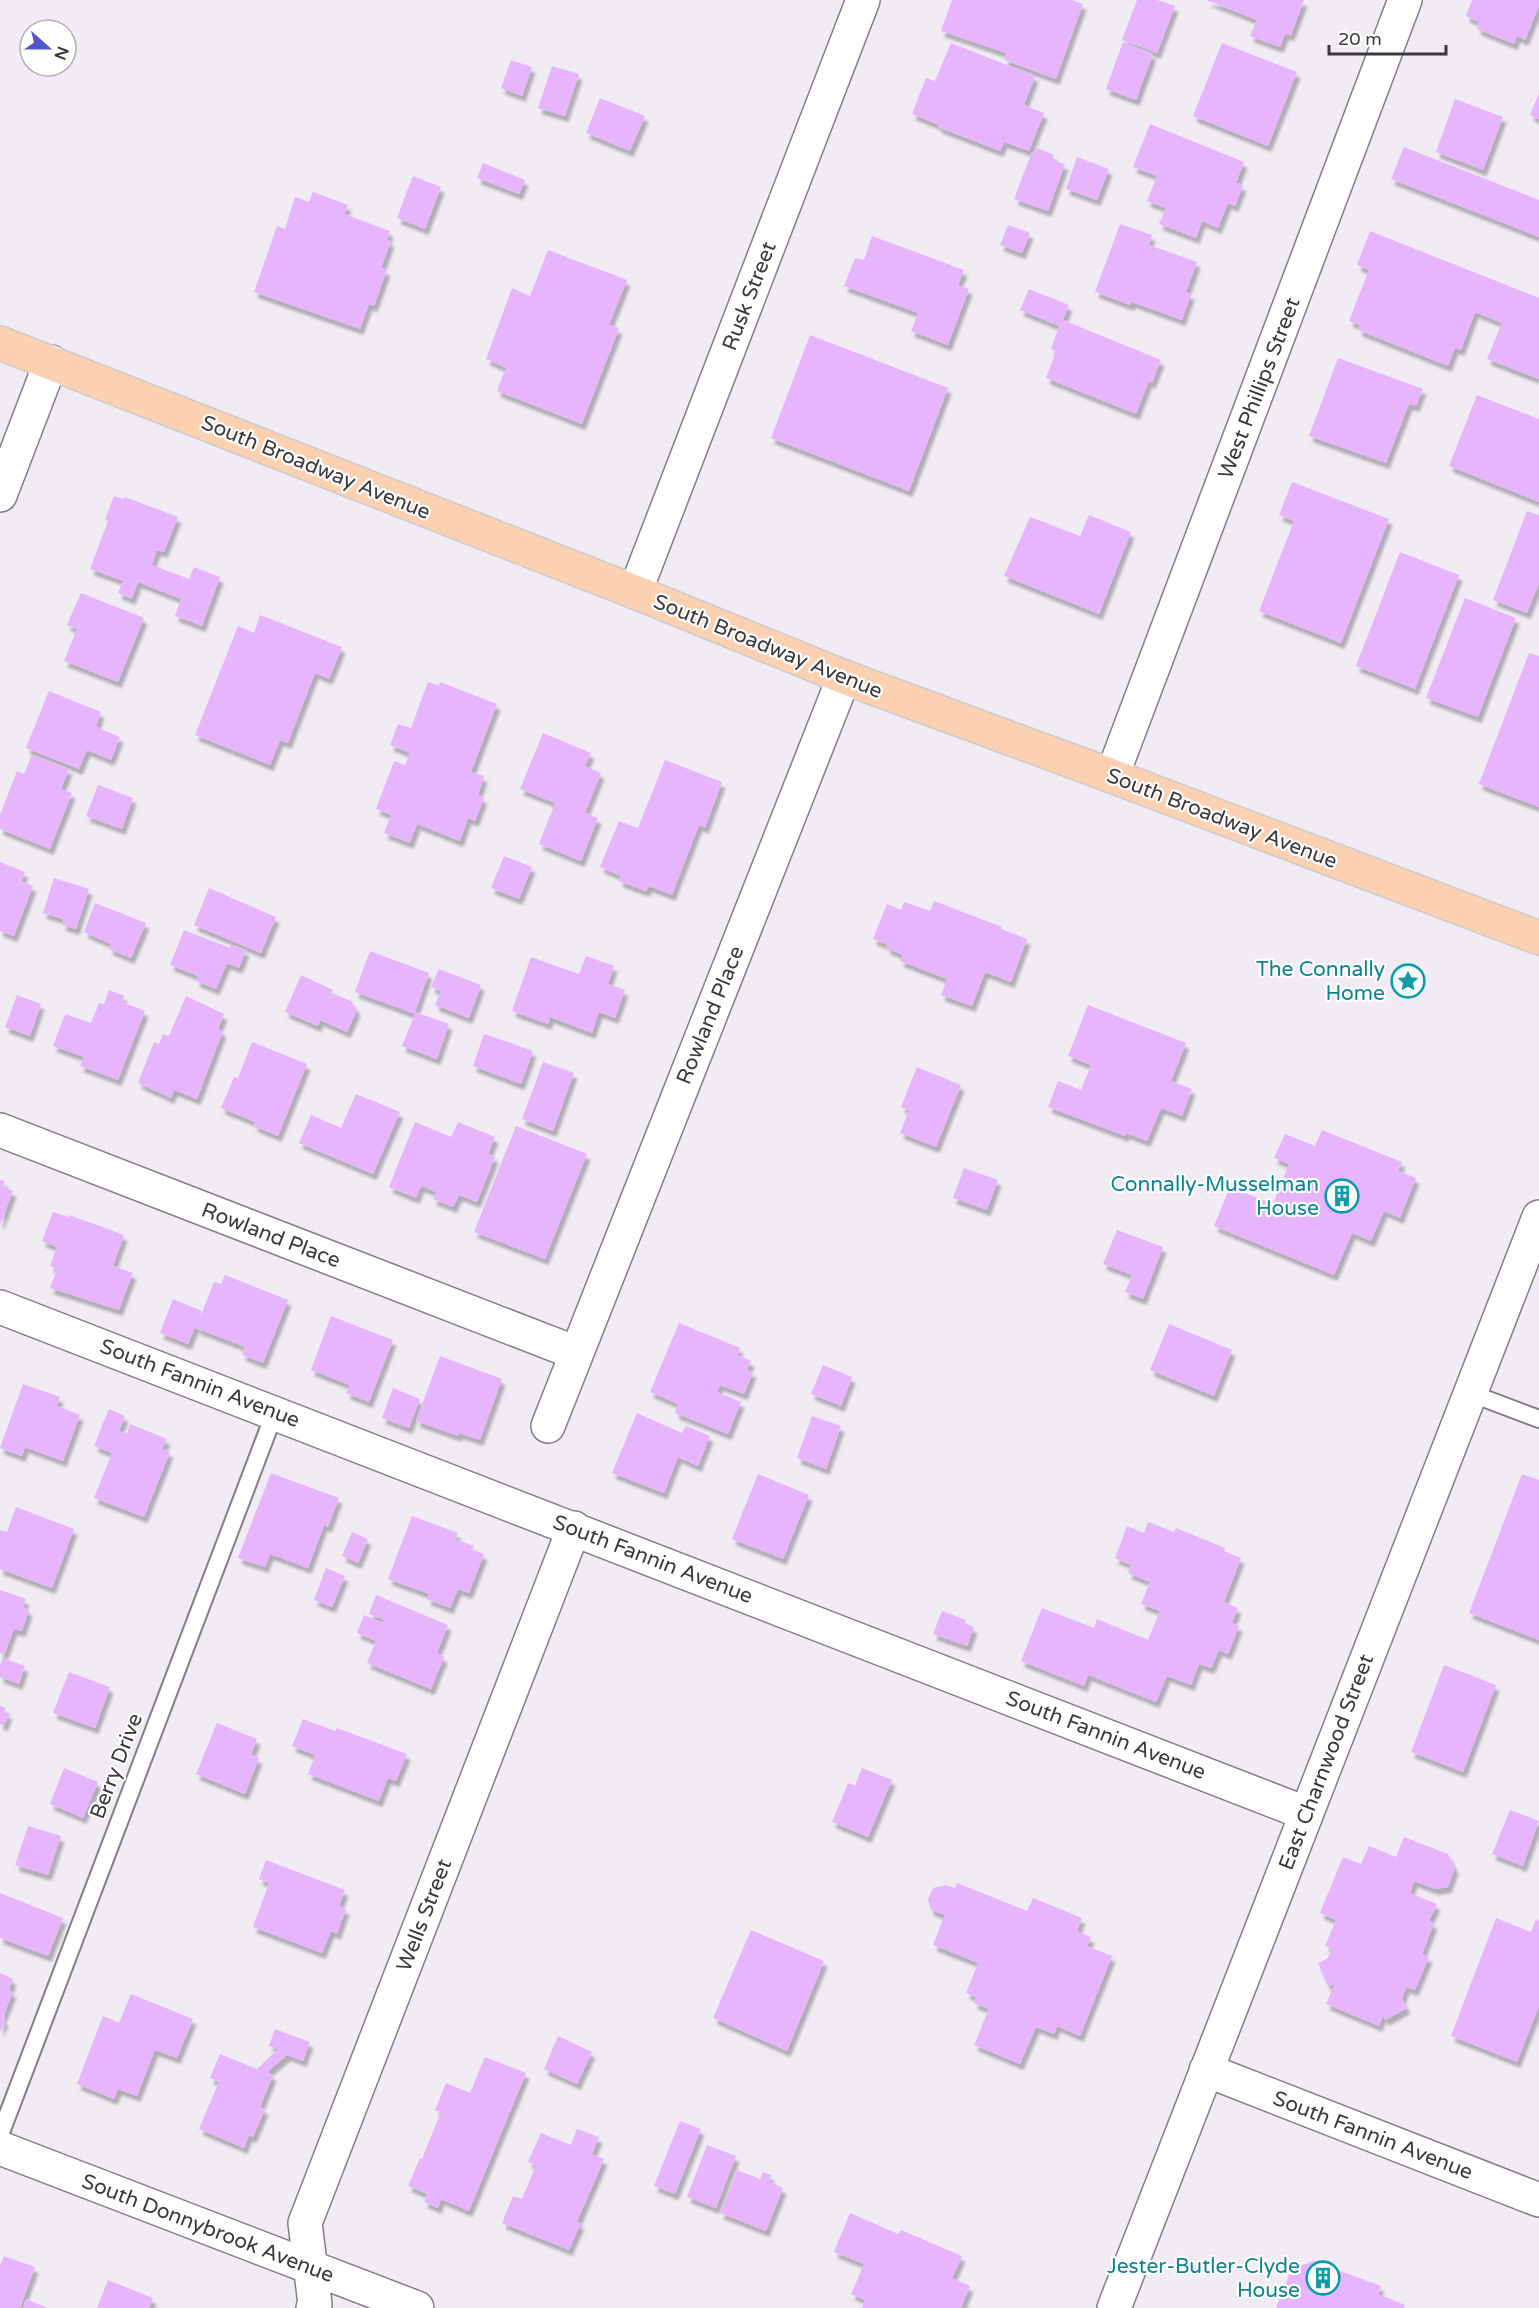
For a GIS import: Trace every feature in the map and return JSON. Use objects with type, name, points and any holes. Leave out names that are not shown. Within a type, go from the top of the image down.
[{"type":"main road","name":"South Broadway Avenue","points":[[0,343],[844,677],[1539,938]]},
{"type":"street","name":"Rusk Street","points":[[634,592],[863,0]]},
{"type":"street","name":"West Phillips Street","points":[[1112,776],[1405,0]]},
{"type":"street","points":[[0,495],[51,362]]},
{"type":"street","name":"Rowland Place","points":[[548,1426],[844,677]]},
{"type":"street","name":"Rowland Place","points":[[0,1130],[576,1353]]},
{"type":"street","name":"East Charnwood Street","points":[[1114,2308],[1539,1217]]},
{"type":"street","name":"South Fannin Avenue","points":[[0,1307],[1305,1813]]},
{"type":"street","name":"Wells Street","points":[[313,2308],[315,2304],[305,2223],[574,1528]]},
{"type":"street","name":"South Fannin Avenue","points":[[1206,2070],[1539,2200]]},
{"type":"street","name":"South Donnybrook Avenue","points":[[0,2148],[417,2308]]},
{"type":"lane","points":[[1470,1393],[1539,1419]]},
{"type":"lane","name":"Berry Drive","points":[[0,2135],[275,1412]]},
{"type":"building","points":[[952,0],[1072,0],[1083,4],[1056,79],[1004,60],[1006,53],[941,31]]},
{"type":"building","points":[[1137,0],[1157,0],[1175,6],[1157,53],[1122,40]]},
{"type":"building","points":[[1206,0],[1304,0],[1291,35],[1285,34],[1280,47],[1250,36],[1257,20]]},
{"type":"building","points":[[1472,0],[1539,0],[1539,6],[1525,40],[1517,36],[1514,44],[1477,29],[1479,22],[1466,16]]},
{"type":"building","points":[[1123,42],[1153,54],[1136,100],[1106,89]]},
{"type":"building","points":[[951,43],[1035,76],[1024,105],[1044,113],[1029,151],[1004,142],[1000,151],[938,127],[939,125],[912,114],[926,78],[935,81]]},
{"type":"building","points":[[1222,43],[1297,72],[1268,146],[1193,116]]},
{"type":"building","points":[[511,60],[532,67],[522,96],[501,88]]},
{"type":"building","points":[[552,66],[579,74],[565,116],[538,108]]},
{"type":"building","points":[[1539,93],[1539,119],[1530,115]]},
{"type":"building","points":[[600,98],[645,116],[630,151],[586,133]]},
{"type":"building","points":[[1455,99],[1503,117],[1483,170],[1436,152]]},
{"type":"building","points":[[1150,124],[1244,162],[1236,183],[1243,185],[1235,206],[1228,203],[1218,228],[1202,221],[1196,238],[1159,224],[1166,208],[1147,201],[1157,176],[1133,167]]},
{"type":"building","points":[[1404,147],[1539,200],[1539,237],[1391,179]]},
{"type":"building","points":[[1037,148],[1054,155],[1052,160],[1065,164],[1048,211],[1014,199],[1032,152],[1035,153]]},
{"type":"building","points":[[1077,157],[1109,169],[1097,200],[1066,189]]},
{"type":"building","points":[[483,163],[525,180],[519,194],[477,178]]},
{"type":"building","points":[[413,176],[441,187],[425,229],[397,218]]},
{"type":"building","points":[[313,192],[348,205],[344,214],[390,231],[387,240],[391,241],[381,268],[387,270],[374,306],[369,304],[360,329],[254,292],[277,226],[285,229],[295,197],[309,202]]},
{"type":"building","points":[[1120,224],[1152,235],[1149,245],[1197,262],[1186,292],[1191,294],[1182,320],[1132,302],[1130,305],[1095,292]]},
{"type":"building","points":[[1008,225],[1030,233],[1022,253],[1000,245]]},
{"type":"building","points":[[1370,231],[1539,298],[1539,379],[1487,359],[1502,323],[1475,312],[1461,350],[1455,348],[1448,366],[1358,330],[1360,325],[1349,321],[1369,270],[1357,265]]},
{"type":"building","points":[[872,236],[964,270],[958,285],[969,289],[948,345],[911,331],[918,313],[844,286],[855,258],[864,260]]},
{"type":"building","points":[[548,250],[627,280],[609,325],[619,328],[582,424],[497,391],[506,368],[486,359],[512,288],[530,296]]},
{"type":"building","points":[[1029,289],[1069,305],[1063,320],[1161,360],[1152,383],[1149,381],[1136,414],[1046,378],[1056,351],[1051,349],[1059,326],[1020,310]]},
{"type":"building","points":[[810,335],[948,388],[909,491],[771,438]]},
{"type":"building","points":[[1338,358],[1423,389],[1416,406],[1409,404],[1386,463],[1309,436]]},
{"type":"building","points":[[1477,395],[1539,419],[1539,502],[1449,466]]},
{"type":"building","points":[[1292,482],[1389,519],[1341,643],[1259,611],[1294,521],[1279,515]]},
{"type":"building","points":[[114,496],[124,499],[125,497],[178,517],[164,552],[157,550],[152,565],[189,579],[194,567],[220,577],[202,626],[175,616],[181,599],[138,582],[132,599],[118,593],[123,581],[90,569],[108,521],[105,520]]},
{"type":"building","points":[[1527,511],[1539,515],[1539,583],[1527,613],[1493,600]]},
{"type":"building","points":[[1089,515],[1131,532],[1099,614],[1004,576],[1030,517],[1080,536]]},
{"type":"building","points":[[1400,552],[1459,575],[1415,689],[1356,666]]},
{"type":"building","points":[[81,593],[144,618],[118,682],[64,661],[77,629],[67,625]]},
{"type":"building","points":[[1465,598],[1516,618],[1478,717],[1426,698]]},
{"type":"building","points":[[260,615],[342,647],[329,679],[315,673],[288,743],[280,740],[270,765],[195,735],[238,626],[254,633]]},
{"type":"building","points":[[1529,653],[1539,656],[1539,807],[1479,784]]},
{"type":"building","points":[[428,682],[439,686],[440,682],[497,704],[471,772],[484,776],[478,795],[484,798],[475,821],[468,818],[460,841],[417,824],[410,843],[384,833],[391,815],[376,809],[394,761],[405,765],[410,753],[390,745],[398,724],[411,728]]},
{"type":"building","points":[[49,691],[101,712],[96,727],[120,737],[111,760],[87,750],[79,769],[26,748]]},
{"type":"building","points":[[543,733],[591,753],[585,766],[601,773],[585,813],[598,818],[581,861],[539,844],[555,803],[520,789]]},
{"type":"building","points":[[32,755],[69,769],[61,789],[72,793],[50,849],[0,829],[0,815],[17,771],[24,774]]},
{"type":"building","points":[[665,760],[722,782],[705,828],[699,825],[672,895],[649,886],[646,891],[619,881],[621,876],[600,867],[619,821],[638,828]]},
{"type":"building","points":[[98,785],[133,798],[122,829],[86,816]]},
{"type":"building","points":[[504,856],[532,867],[519,899],[491,888]]},
{"type":"building","points":[[0,862],[25,872],[21,881],[33,886],[14,936],[0,931]]},
{"type":"building","points":[[54,878],[89,889],[76,929],[62,925],[64,919],[43,913]]},
{"type":"building","points":[[209,888],[276,917],[261,953],[194,925]]},
{"type":"building","points":[[934,901],[1027,939],[1011,982],[985,972],[972,1006],[941,995],[947,979],[900,961],[903,955],[886,948],[888,945],[873,939],[887,904],[901,910],[904,902],[930,911]]},
{"type":"building","points":[[95,903],[146,923],[131,958],[109,949],[111,944],[84,932]]},
{"type":"building","points":[[184,930],[230,948],[231,945],[246,950],[239,968],[227,963],[216,989],[196,981],[198,976],[170,965]]},
{"type":"building","points":[[370,951],[429,973],[415,1012],[449,1024],[437,1059],[402,1046],[415,1014],[355,992]]},
{"type":"building","points":[[586,956],[614,966],[608,984],[625,990],[615,1018],[599,1012],[592,1033],[550,1017],[548,1024],[512,1011],[531,957],[579,974]]},
{"type":"building","points":[[439,969],[481,985],[469,1018],[435,1005],[441,991],[431,987]]},
{"type":"building","points":[[301,975],[333,990],[331,993],[351,1001],[357,1010],[347,1032],[320,1020],[318,1026],[285,1012]]},
{"type":"building","points":[[109,990],[124,996],[122,1002],[145,1011],[118,1080],[80,1066],[84,1057],[53,1046],[65,1014],[91,1023],[99,1003],[104,1004]]},
{"type":"building","points":[[17,995],[41,1004],[30,1036],[5,1027]]},
{"type":"building","points":[[186,996],[224,1014],[218,1029],[223,1031],[197,1099],[174,1090],[171,1098],[138,1083],[154,1042],[159,1044],[163,1034],[169,1036]]},
{"type":"building","points":[[1088,1005],[1186,1043],[1171,1081],[1192,1089],[1182,1116],[1161,1108],[1147,1141],[1126,1133],[1125,1136],[1048,1107],[1058,1081],[1081,1090],[1091,1065],[1068,1056]]},
{"type":"building","points":[[484,1034],[533,1051],[521,1084],[473,1066]]},
{"type":"building","points":[[252,1042],[307,1064],[278,1136],[254,1126],[255,1122],[221,1108],[234,1077],[238,1078]]},
{"type":"building","points":[[543,1062],[574,1073],[553,1131],[522,1119]]},
{"type":"building","points":[[917,1067],[961,1085],[936,1147],[900,1133],[909,1110],[901,1107]]},
{"type":"building","points":[[356,1094],[400,1112],[373,1174],[299,1143],[311,1115],[341,1128]]},
{"type":"building","points":[[415,1122],[451,1137],[458,1122],[495,1137],[488,1154],[495,1157],[477,1202],[459,1195],[453,1207],[433,1199],[436,1192],[421,1186],[416,1198],[389,1187]]},
{"type":"building","points":[[516,1126],[587,1154],[545,1259],[474,1232]]},
{"type":"building","name":"Connally-Musselman House","points":[[1322,1130],[1402,1162],[1398,1171],[1416,1178],[1400,1218],[1384,1211],[1371,1241],[1352,1233],[1334,1275],[1214,1226],[1230,1187],[1273,1204],[1289,1164],[1274,1158],[1285,1134],[1315,1146]]},
{"type":"building","points":[[964,1168],[998,1180],[987,1210],[953,1198]]},
{"type":"building","points":[[0,1180],[5,1181],[3,1187],[13,1191],[0,1225]]},
{"type":"building","points":[[53,1212],[68,1217],[69,1215],[124,1235],[113,1266],[133,1273],[119,1310],[50,1288],[57,1269],[50,1266],[57,1247],[42,1241]]},
{"type":"building","points":[[1117,1230],[1163,1247],[1143,1299],[1125,1292],[1132,1275],[1103,1264]]},
{"type":"building","points":[[225,1275],[288,1300],[263,1363],[242,1355],[245,1347],[196,1328],[214,1282],[221,1284]]},
{"type":"building","points":[[173,1299],[202,1311],[188,1344],[160,1333]]},
{"type":"building","points":[[331,1316],[393,1340],[369,1402],[346,1393],[350,1385],[311,1370]]},
{"type":"building","points":[[679,1323],[740,1348],[737,1355],[751,1361],[747,1370],[753,1372],[744,1394],[720,1385],[717,1392],[741,1402],[728,1434],[675,1413],[678,1404],[650,1392]]},
{"type":"building","points":[[1169,1324],[1232,1350],[1214,1396],[1150,1370]]},
{"type":"building","points":[[440,1356],[502,1379],[480,1440],[459,1433],[458,1436],[416,1421]]},
{"type":"building","points":[[823,1365],[852,1377],[841,1406],[811,1394]]},
{"type":"building","points":[[23,1384],[60,1397],[57,1406],[80,1415],[63,1461],[25,1447],[22,1456],[0,1448]]},
{"type":"building","points":[[393,1388],[420,1399],[409,1428],[382,1418]]},
{"type":"building","points":[[109,1409],[125,1416],[119,1431],[127,1434],[130,1424],[167,1439],[162,1449],[170,1452],[144,1517],[94,1498],[112,1453],[94,1446]]},
{"type":"building","points":[[637,1413],[682,1433],[686,1426],[710,1436],[698,1466],[678,1457],[664,1493],[612,1473]]},
{"type":"building","points":[[812,1416],[841,1426],[826,1469],[797,1458]]},
{"type":"building","points":[[271,1473],[339,1498],[328,1527],[324,1525],[308,1568],[270,1554],[265,1567],[238,1558]]},
{"type":"building","points":[[758,1474],[809,1495],[783,1559],[732,1539]]},
{"type":"building","points":[[1522,1474],[1539,1480],[1539,1640],[1469,1613]]},
{"type":"building","points":[[16,1507],[74,1529],[52,1588],[0,1569],[0,1530],[7,1532]]},
{"type":"building","points":[[412,1516],[458,1533],[455,1539],[474,1546],[472,1550],[484,1554],[469,1593],[458,1589],[450,1608],[427,1599],[429,1594],[388,1579]]},
{"type":"building","points":[[1148,1522],[1174,1532],[1176,1528],[1225,1548],[1224,1551],[1241,1558],[1224,1602],[1238,1608],[1232,1623],[1239,1626],[1228,1654],[1219,1650],[1211,1668],[1199,1664],[1191,1685],[1167,1676],[1156,1702],[1088,1675],[1084,1686],[1021,1661],[1042,1608],[1094,1628],[1097,1619],[1148,1640],[1160,1611],[1141,1604],[1150,1582],[1128,1573],[1131,1565],[1115,1558],[1127,1526],[1144,1533]]},
{"type":"building","points":[[352,1532],[368,1539],[358,1563],[342,1556]]},
{"type":"building","points":[[326,1568],[345,1576],[332,1607],[314,1600]]},
{"type":"building","points":[[0,1590],[26,1599],[23,1607],[29,1610],[22,1631],[14,1629],[4,1655],[0,1653]]},
{"type":"building","points":[[376,1595],[448,1625],[437,1653],[444,1657],[431,1689],[367,1663],[376,1641],[357,1633],[364,1615],[383,1623],[384,1620],[369,1614]]},
{"type":"building","points":[[942,1611],[966,1620],[965,1624],[974,1627],[967,1646],[933,1634]]},
{"type":"building","points":[[3,1658],[25,1666],[19,1684],[0,1677],[0,1665]]},
{"type":"building","points":[[1444,1665],[1496,1685],[1463,1772],[1411,1752]]},
{"type":"building","points":[[69,1672],[110,1687],[95,1728],[53,1713]]},
{"type":"building","points":[[0,1706],[6,1708],[4,1712],[9,1714],[4,1725],[0,1724]]},
{"type":"building","points":[[303,1719],[335,1731],[337,1728],[407,1754],[396,1781],[388,1778],[379,1801],[308,1774],[315,1755],[292,1746]]},
{"type":"building","points":[[217,1723],[257,1739],[251,1755],[259,1758],[245,1794],[196,1774]]},
{"type":"building","points":[[64,1768],[98,1782],[83,1818],[50,1804]]},
{"type":"building","points":[[862,1768],[892,1780],[868,1837],[832,1822],[848,1783],[855,1786]]},
{"type":"building","points":[[1510,1810],[1539,1821],[1523,1866],[1492,1854]]},
{"type":"building","points":[[28,1826],[61,1836],[48,1875],[15,1865]]},
{"type":"building","points":[[1404,1837],[1448,1854],[1455,1868],[1448,1887],[1435,1889],[1414,1881],[1410,1893],[1437,1904],[1429,1921],[1434,1923],[1422,1954],[1429,1957],[1415,1990],[1406,1987],[1402,1999],[1407,2008],[1385,2020],[1383,2015],[1379,2026],[1326,2004],[1335,1984],[1328,1986],[1318,1963],[1328,1958],[1332,1949],[1325,1946],[1336,1920],[1320,1913],[1343,1857],[1361,1864],[1369,1846],[1396,1857]]},
{"type":"building","points":[[266,1860],[345,1890],[339,1906],[346,1909],[337,1934],[331,1931],[322,1953],[253,1927],[269,1883],[259,1879]]},
{"type":"building","points":[[957,1883],[1027,1911],[1033,1898],[1082,1918],[1077,1931],[1091,1937],[1087,1946],[1112,1956],[1080,2036],[1057,2026],[1054,2034],[1036,2027],[1020,2064],[974,2045],[989,2009],[974,2003],[976,1997],[966,1993],[978,1963],[933,1945],[945,1915],[931,1910],[928,1899],[933,1888],[946,1885],[955,1888]]},
{"type":"building","points":[[0,1893],[63,1918],[48,1956],[0,1938]]},
{"type":"building","points":[[1496,1918],[1531,1932],[1536,1919],[1539,1921],[1539,2006],[1517,2062],[1451,2036]]},
{"type":"building","points":[[751,1930],[824,1961],[787,2051],[713,2018]]},
{"type":"building","points":[[0,1973],[13,1979],[9,1990],[13,1992],[2,2019],[5,2020],[0,2032]]},
{"type":"building","points":[[131,1994],[193,2019],[177,2058],[155,2050],[137,2096],[118,2089],[114,2099],[77,2084],[103,2016],[119,2023]]},
{"type":"building","points":[[275,2029],[310,2042],[303,2061],[287,2055],[267,2072],[273,2075],[260,2107],[265,2109],[253,2137],[249,2135],[244,2148],[199,2129],[219,2082],[210,2078],[220,2054],[257,2069],[278,2049],[269,2046]]},
{"type":"building","points":[[558,2036],[592,2052],[577,2084],[544,2069]]},
{"type":"building","points":[[485,2057],[526,2073],[469,2211],[441,2199],[438,2208],[424,2202],[427,2194],[408,2186],[441,2112],[435,2110],[446,2083],[470,2093]]},
{"type":"building","points":[[680,2121],[701,2129],[675,2194],[654,2186]]},
{"type":"building","points":[[577,2129],[599,2137],[592,2154],[604,2159],[577,2222],[581,2223],[569,2250],[502,2223],[513,2196],[522,2199],[536,2165],[528,2162],[541,2133],[571,2145]]},
{"type":"building","points":[[707,2145],[736,2156],[716,2208],[687,2197]]},
{"type":"building","points":[[737,2170],[760,2179],[763,2172],[771,2175],[769,2182],[783,2188],[766,2231],[720,2213]]},
{"type":"building","points":[[850,2213],[898,2234],[901,2230],[962,2256],[952,2278],[970,2286],[961,2308],[862,2308],[865,2300],[851,2294],[864,2264],[834,2252]]},
{"type":"building","points":[[4,2256],[35,2267],[20,2308],[0,2308],[0,2265]]},
{"type":"building","name":"Jester-Butler-Clyde House","points":[[1313,2261],[1381,2286],[1378,2294],[1405,2305],[1404,2308],[1276,2308],[1291,2270]]},
{"type":"building","points":[[108,2280],[153,2298],[149,2308],[97,2308]]},
{"type":"building","points":[[26,2299],[48,2308],[23,2308]]},
{"type":"place","name":"The Connally Home","points":[[1408,981]]},
{"type":"place","name":"Connally-Musselman House","points":[[1342,1196]]},
{"type":"place","name":"Jester-Butler-Clyde House","points":[[1323,2278]]}]
